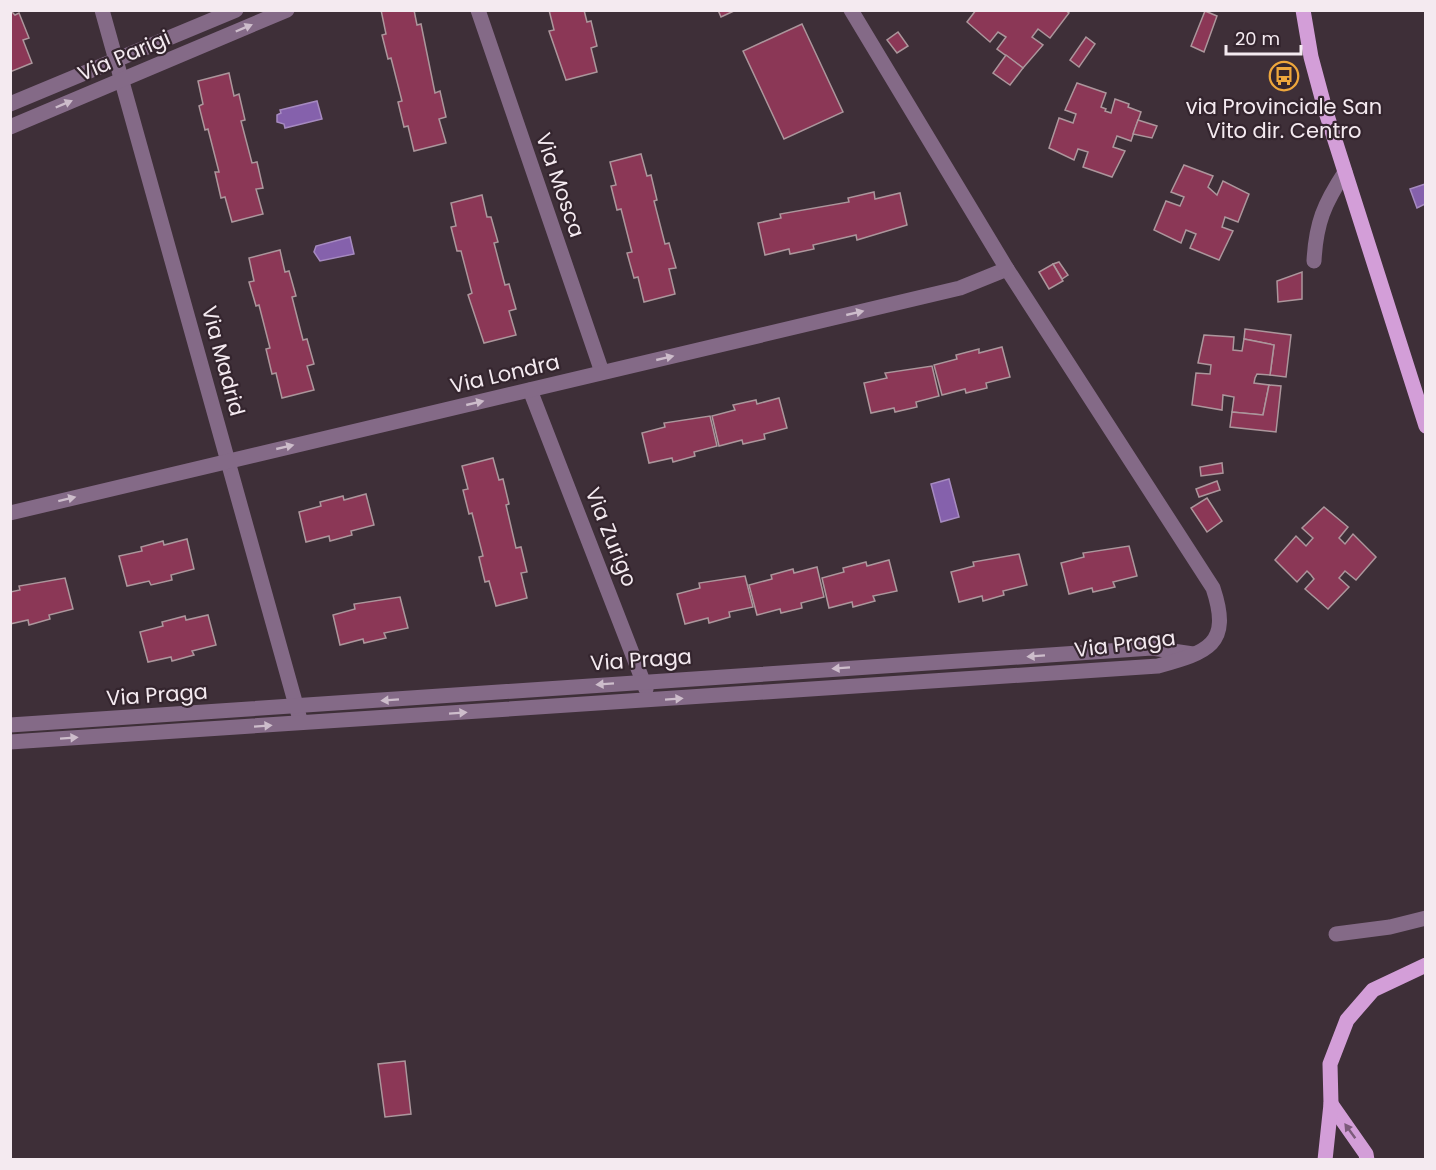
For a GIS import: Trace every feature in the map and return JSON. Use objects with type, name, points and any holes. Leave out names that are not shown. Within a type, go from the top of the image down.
[{"type":"main road","points":[[1303,10],[1311,57],[1425,426]]},
{"type":"main road","points":[[1325,1160],[1331,1104],[1330,1064],[1347,1020],[1373,990],[1425,965]]},
{"type":"main road","points":[[1331,1104],[1371,1158]]},
{"type":"street","name":"Via Madrid","points":[[102,10],[301,723]]},
{"type":"street","name":"Via Parigi","points":[[10,104],[236,10]]},
{"type":"street","name":"Via Parigi","points":[[10,127],[286,10]]},
{"type":"street","name":"Via Mosca","points":[[478,10],[602,372]]},
{"type":"street","points":[[851,10],[1007,269],[1213,588],[1222,613],[1218,636],[1199,655]]},
{"type":"street","points":[[1314,261],[1315,232],[1325,202],[1345,172]]},
{"type":"street","name":"Via Londra","points":[[10,513],[960,288],[1007,269]]},
{"type":"street","name":"Via Zurigo","points":[[530,390],[645,681],[648,701]]},
{"type":"street","name":"Via Praga","points":[[10,725],[1152,648],[1199,655]]},
{"type":"street","name":"Via Praga","points":[[10,742],[1158,666],[1199,655]]},
{"type":"street","points":[[1336,934],[1390,927],[1425,918]]},
{"type":"shaded area","points":[[317,101],[322,119],[285,128],[284,124],[277,122],[280,110]]},
{"type":"shaded area","points":[[1425,184],[1425,204],[1417,208],[1410,189]]},
{"type":"shaded area","points":[[350,237],[354,254],[320,261],[314,252],[316,246]]},
{"type":"shaded area","points":[[949,479],[959,517],[941,522],[931,484]]},
{"type":"building","points":[[10,10],[15,15],[19,13],[29,38],[23,40],[32,63],[10,72]]},
{"type":"building","points":[[381,10],[414,10],[417,25],[421,24],[435,93],[440,91],[446,117],[439,119],[446,143],[414,151],[408,126],[404,127],[398,102],[402,101],[391,58],[388,59],[382,35],[386,34]]},
{"type":"building","points":[[549,10],[584,10],[587,22],[591,21],[597,46],[591,48],[597,72],[566,80],[549,31],[554,30]]},
{"type":"building","points":[[718,10],[736,10],[721,17]]},
{"type":"building","points":[[976,10],[1065,10],[1069,13],[1050,38],[1038,29],[1032,37],[1043,45],[1023,68],[997,49],[1006,37],[998,32],[990,42],[967,22]]},
{"type":"building","points":[[1205,11],[1217,16],[1204,52],[1191,46]]},
{"type":"building","points":[[802,24],[843,112],[784,139],[743,51]]},
{"type":"building","points":[[898,32],[908,46],[897,53],[887,40]]},
{"type":"building","points":[[1086,37],[1095,44],[1079,67],[1070,60]]},
{"type":"building","points":[[1006,55],[1023,68],[1010,85],[993,73]]},
{"type":"building","points":[[229,73],[234,96],[239,94],[245,120],[241,121],[252,163],[257,162],[263,188],[256,189],[263,214],[232,222],[225,197],[221,198],[215,172],[219,172],[208,129],[205,130],[199,106],[203,104],[198,81]]},
{"type":"building","points":[[1077,83],[1106,93],[1101,107],[1106,109],[1105,111],[1111,113],[1115,99],[1141,112],[1131,141],[1117,136],[1113,147],[1125,151],[1112,177],[1083,167],[1088,152],[1078,149],[1074,160],[1049,148],[1059,118],[1073,123],[1076,114],[1065,110]]},
{"type":"building","points":[[1138,120],[1157,126],[1152,138],[1133,134]]},
{"type":"building","points":[[641,154],[647,176],[651,175],[657,200],[654,201],[665,244],[669,243],[676,268],[669,269],[675,294],[644,302],[638,277],[634,278],[627,253],[632,252],[621,209],[617,210],[611,186],[616,185],[610,162]]},
{"type":"building","points":[[1184,165],[1213,176],[1208,187],[1217,195],[1223,181],[1249,194],[1238,222],[1225,217],[1222,227],[1233,231],[1219,260],[1190,248],[1196,234],[1186,230],[1181,243],[1154,230],[1166,201],[1180,206],[1184,197],[1171,192]]},
{"type":"building","points":[[874,192],[875,199],[900,193],[907,225],[857,240],[856,235],[813,245],[814,249],[790,254],[789,249],[765,255],[758,223],[781,218],[780,214],[849,202],[848,198]]},
{"type":"building","points":[[482,195],[487,217],[491,217],[498,242],[494,243],[505,285],[509,284],[516,309],[509,311],[516,335],[484,343],[468,295],[472,293],[461,251],[457,251],[451,227],[456,226],[451,203]]},
{"type":"building","points":[[280,250],[285,272],[289,271],[296,296],[292,297],[303,340],[307,339],[314,364],[307,366],[314,390],[282,398],[276,373],[272,374],[266,349],[270,348],[259,305],[256,306],[249,282],[254,281],[249,258]]},
{"type":"building","points":[[1059,262],[1068,275],[1062,279],[1053,264]]},
{"type":"building","points":[[1053,264],[1063,281],[1049,289],[1039,272]]},
{"type":"building","points":[[1302,272],[1302,299],[1278,302],[1277,281]]},
{"type":"building","points":[[1245,329],[1291,335],[1286,377],[1270,375],[1274,345],[1244,339]]},
{"type":"building","points":[[1204,335],[1234,337],[1233,350],[1242,351],[1244,339],[1274,345],[1270,375],[1257,374],[1254,383],[1269,385],[1263,415],[1232,412],[1234,397],[1223,395],[1222,410],[1192,405],[1196,373],[1210,374],[1211,365],[1198,363]]},
{"type":"building","points":[[1002,347],[1010,377],[986,383],[987,388],[966,393],[965,389],[942,395],[934,365],[957,359],[956,355],[979,349],[979,353]]},
{"type":"building","points":[[932,366],[939,396],[916,402],[917,407],[895,412],[894,408],[871,413],[864,383],[887,378],[885,373]]},
{"type":"building","points":[[1269,385],[1281,386],[1276,432],[1230,427],[1232,412],[1263,415]]},
{"type":"building","points":[[779,398],[787,428],[764,434],[765,439],[743,444],[742,440],[719,446],[712,416],[735,410],[733,405],[756,400],[757,404]]},
{"type":"building","points":[[710,416],[717,446],[694,452],[695,456],[673,462],[672,458],[649,463],[642,433],[665,427],[664,423]]},
{"type":"building","points":[[493,458],[499,480],[503,479],[509,504],[506,505],[516,548],[521,547],[527,572],[521,573],[527,598],[496,606],[489,581],[485,582],[479,557],[483,556],[472,513],[469,514],[463,490],[468,489],[462,466]]},
{"type":"building","points":[[1222,463],[1223,473],[1201,476],[1200,467]]},
{"type":"building","points":[[1217,481],[1220,490],[1199,497],[1196,489]]},
{"type":"building","points":[[366,494],[374,525],[351,531],[352,535],[330,541],[329,536],[306,542],[299,512],[321,506],[320,502],[343,496],[344,500]]},
{"type":"building","points":[[1207,498],[1222,521],[1207,532],[1191,508]]},
{"type":"building","points":[[1324,507],[1348,527],[1339,538],[1345,544],[1353,534],[1376,557],[1356,580],[1345,571],[1339,578],[1349,587],[1328,609],[1305,589],[1314,579],[1307,571],[1297,582],[1275,560],[1296,536],[1306,546],[1313,538],[1302,528]]},
{"type":"building","points":[[187,539],[194,569],[171,575],[172,580],[151,585],[149,581],[127,586],[119,556],[142,551],[141,547],[163,541],[164,545]]},
{"type":"building","points":[[1129,546],[1137,576],[1113,582],[1115,587],[1093,592],[1092,588],[1069,594],[1061,563],[1084,557],[1083,553]]},
{"type":"building","points":[[1019,554],[1027,585],[1003,591],[1004,595],[983,601],[982,596],[959,602],[951,572],[974,566],[973,562]]},
{"type":"building","points":[[889,560],[897,591],[873,596],[875,601],[853,607],[852,602],[829,608],[822,578],[844,572],[843,568],[866,562],[867,566]]},
{"type":"building","points":[[817,567],[824,597],[801,603],[802,608],[781,613],[780,609],[757,615],[749,585],[772,579],[771,575],[793,569],[794,573]]},
{"type":"building","points":[[745,576],[753,607],[729,612],[730,617],[709,623],[708,618],[685,624],[677,594],[700,588],[699,583]]},
{"type":"building","points":[[65,578],[73,609],[49,615],[50,619],[29,625],[28,620],[10,624],[10,592],[20,590],[19,586]]},
{"type":"building","points":[[400,597],[408,628],[384,633],[386,638],[364,643],[363,639],[340,645],[333,615],[355,609],[354,604]]},
{"type":"building","points":[[208,615],[216,645],[192,651],[194,655],[172,661],[171,657],[148,662],[140,632],[163,626],[162,622],[185,616],[186,620]]},
{"type":"building","points":[[405,1061],[411,1114],[385,1117],[378,1064]]},
{"type":"place","name":"via Provinciale San Vito dir. Centro","points":[[1284,76]]}]
